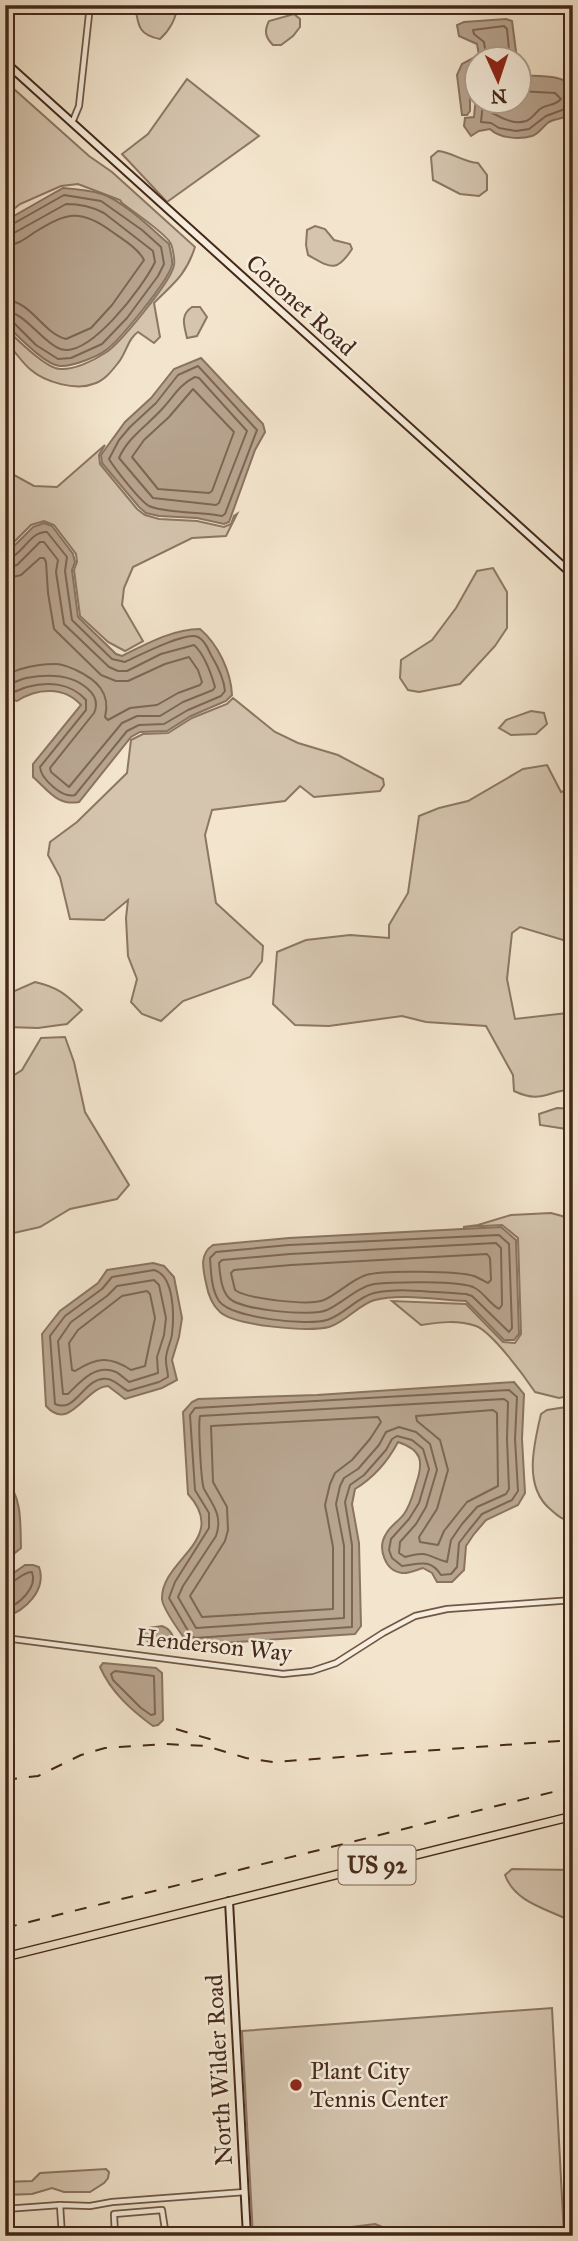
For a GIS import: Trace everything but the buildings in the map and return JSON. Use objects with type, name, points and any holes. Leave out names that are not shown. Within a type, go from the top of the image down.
[{"type":"main road","name":"US 92","points":[[5,1957],[573,1816]]},
{"type":"street","points":[[72,123],[79,106],[89,5]]},
{"type":"street","name":"Coronet Road","points":[[5,62],[573,575]]},
{"type":"street","name":"Henderson Way","points":[[5,1638],[283,1674],[312,1671],[336,1662],[415,1616],[447,1609],[573,1600]]},
{"type":"street","name":"North Wilder Road","points":[[229,1902],[247,2236]]},
{"type":"street","points":[[573,2071],[566,2072],[573,2189]]},
{"type":"street","points":[[9,2236],[6,2209],[90,2206],[245,2192]]},
{"type":"street","points":[[161,2198],[166,2236]]},
{"type":"street","points":[[112,2202],[115,2236]]},
{"type":"street","points":[[60,2205],[62,2236]]},
{"type":"street","points":[[114,2214],[162,2210]]},
{"type":"shaded area","points":[[135,5],[177,5],[172,24],[160,39],[147,35],[140,28]]},
{"type":"shaded area","points":[[294,14],[300,19],[300,27],[281,45],[273,45],[266,34],[269,21]]},
{"type":"shaded area","points":[[187,79],[259,136],[167,202],[122,154],[148,134]]},
{"type":"shaded area","points":[[5,81],[195,247],[183,272],[154,303],[160,337],[154,343],[138,332],[113,370],[97,383],[70,386],[52,382],[37,374],[27,367],[5,342],[5,328],[31,352],[54,367],[71,368],[89,362],[112,348],[155,297],[174,265],[172,246],[163,234],[120,200],[78,184],[61,186],[20,204],[5,216]]},
{"type":"shaded area","points":[[438,151],[478,163],[487,175],[487,190],[479,196],[460,194],[433,180],[431,157]]},
{"type":"shaded area","points":[[315,226],[325,229],[334,240],[350,244],[352,249],[337,265],[327,265],[308,255],[307,230]]},
{"type":"shaded area","points":[[192,307],[200,307],[207,317],[197,336],[187,338],[184,317]]},
{"type":"shaded area","points":[[105,445],[99,455],[100,464],[145,515],[224,527],[231,524],[237,514],[226,536],[192,538],[133,567],[124,588],[122,605],[143,641],[125,651],[108,642],[80,616],[74,570],[76,554],[54,525],[44,521],[31,525],[5,551],[5,470],[34,486],[57,487]]},
{"type":"shaded area","points":[[493,568],[507,592],[507,628],[495,646],[460,684],[419,692],[408,690],[400,678],[401,660],[432,640],[456,608],[477,571]]},
{"type":"shaded area","points":[[233,698],[275,732],[298,743],[338,755],[383,779],[384,785],[380,791],[314,797],[300,786],[285,801],[212,810],[205,835],[216,903],[263,946],[262,961],[250,977],[183,1001],[161,1021],[142,1014],[131,1002],[137,979],[128,956],[128,900],[104,920],[70,919],[60,877],[48,855],[50,842],[77,822],[127,773],[131,740],[143,734],[168,733],[192,718],[227,704]]},
{"type":"shaded area","points":[[531,711],[544,713],[547,724],[536,734],[511,735],[499,728],[506,720]]},
{"type":"shaded area","points":[[547,765],[561,792],[573,788],[573,935],[563,940],[520,927],[512,933],[507,979],[515,1019],[567,1013],[573,1017],[573,1089],[538,1097],[514,1091],[513,1075],[486,1026],[426,1022],[402,1016],[329,1026],[295,1025],[273,1004],[277,952],[306,940],[350,935],[389,938],[389,925],[408,893],[419,816],[468,801],[523,769]]},
{"type":"shaded area","points":[[35,982],[61,992],[82,1010],[67,1024],[38,1028],[7,1027],[5,997]]},
{"type":"shaded area","points":[[65,1037],[74,1062],[85,1112],[129,1185],[117,1199],[70,1209],[40,1227],[14,1233],[5,1226],[5,1081],[22,1070],[41,1038]]},
{"type":"shaded area","points":[[557,1108],[573,1109],[573,1130],[540,1125],[539,1114]]},
{"type":"shaded area","points":[[551,1213],[573,1219],[573,1395],[559,1398],[535,1392],[516,1366],[483,1330],[462,1323],[421,1325],[392,1301],[466,1304],[503,1342],[515,1343],[521,1334],[518,1238],[502,1225],[463,1227],[511,1215]]},
{"type":"shaded area","points":[[573,1406],[573,1522],[557,1515],[542,1500],[533,1477],[533,1464],[541,1414],[547,1410]]},
{"type":"shaded area","points":[[512,1869],[573,1870],[573,1922],[524,1899],[510,1885],[505,1875]]},
{"type":"shaded area","points":[[552,2008],[564,2236],[253,2236],[242,2031]]},
{"type":"shaded area","points":[[106,2169],[109,2172],[108,2178],[90,2192],[64,2192],[52,2188],[32,2194],[5,2195],[5,2182],[32,2181],[40,2173]]},
{"type":"water","points":[[506,19],[512,21],[515,46],[477,46],[459,36],[457,25],[464,22]]},
{"type":"water","points":[[462,64],[462,115],[457,75]]},
{"type":"water","points":[[532,76],[563,80],[568,83],[573,93],[573,110],[549,122],[532,136],[510,137],[490,129],[471,136],[464,126],[465,118],[532,116]]},
{"type":"water","points":[[63,188],[97,193],[119,202],[169,244],[172,265],[153,296],[112,344],[102,353],[71,365],[60,366],[39,355],[5,324],[5,221]]},
{"type":"water","points":[[201,358],[263,424],[265,432],[255,450],[229,522],[224,524],[197,518],[146,513],[102,463],[101,455],[125,422],[151,398],[174,369]]},
{"type":"water","points":[[44,523],[52,526],[73,554],[75,562],[72,570],[78,617],[116,654],[122,656],[170,634],[200,629],[218,650],[226,668],[232,695],[226,701],[191,716],[167,731],[140,732],[131,737],[79,802],[71,803],[53,796],[33,777],[33,764],[81,705],[67,695],[50,691],[33,693],[17,701],[5,698],[5,555],[33,527]]},
{"type":"water","points":[[501,1227],[516,1240],[519,1334],[514,1340],[504,1340],[466,1301],[385,1298],[363,1305],[335,1325],[319,1328],[273,1327],[241,1321],[228,1317],[214,1306],[204,1272],[204,1257],[213,1245],[289,1238]]},
{"type":"water","points":[[153,1263],[164,1266],[174,1277],[182,1318],[172,1360],[177,1380],[162,1388],[125,1399],[108,1386],[100,1388],[70,1412],[55,1413],[46,1406],[42,1334],[60,1311],[98,1283],[107,1270]]},
{"type":"water","points":[[514,1382],[524,1394],[522,1439],[525,1493],[518,1505],[486,1520],[474,1534],[466,1546],[464,1570],[452,1582],[437,1582],[432,1573],[423,1568],[407,1573],[396,1571],[384,1558],[383,1540],[408,1506],[420,1469],[416,1453],[398,1442],[380,1468],[355,1489],[352,1504],[359,1543],[361,1626],[355,1634],[192,1645],[187,1642],[162,1599],[165,1585],[198,1537],[202,1524],[199,1510],[188,1494],[183,1412],[192,1402],[198,1399],[317,1395]]},
{"type":"water","points":[[5,1479],[18,1503],[21,1548],[5,1561]]},
{"type":"water","points":[[25,1565],[39,1567],[40,1584],[27,1605],[5,1617],[5,1579]]},
{"type":"water","points":[[162,1626],[171,1633],[173,1644],[158,1644],[144,1638],[144,1630]]},
{"type":"water","points":[[103,1663],[156,1668],[162,1673],[163,1720],[158,1725],[153,1726],[122,1700],[100,1667]]},
{"type":"water","points":[[375,2224],[385,2228],[379,2236],[272,2236],[281,2230],[320,2231]]},
{"type":"railway","points":[[176,1729],[213,1740]]},
{"type":"railway","points":[[5,1780],[38,1776],[81,1755],[105,1748],[165,1744],[206,1746],[246,1758],[273,1762],[573,1740]]},
{"type":"railway","points":[[5,1928],[573,1787]]},
{"type":"place","name":"Plant City Tennis Center","points":[[296,2085]]}]
